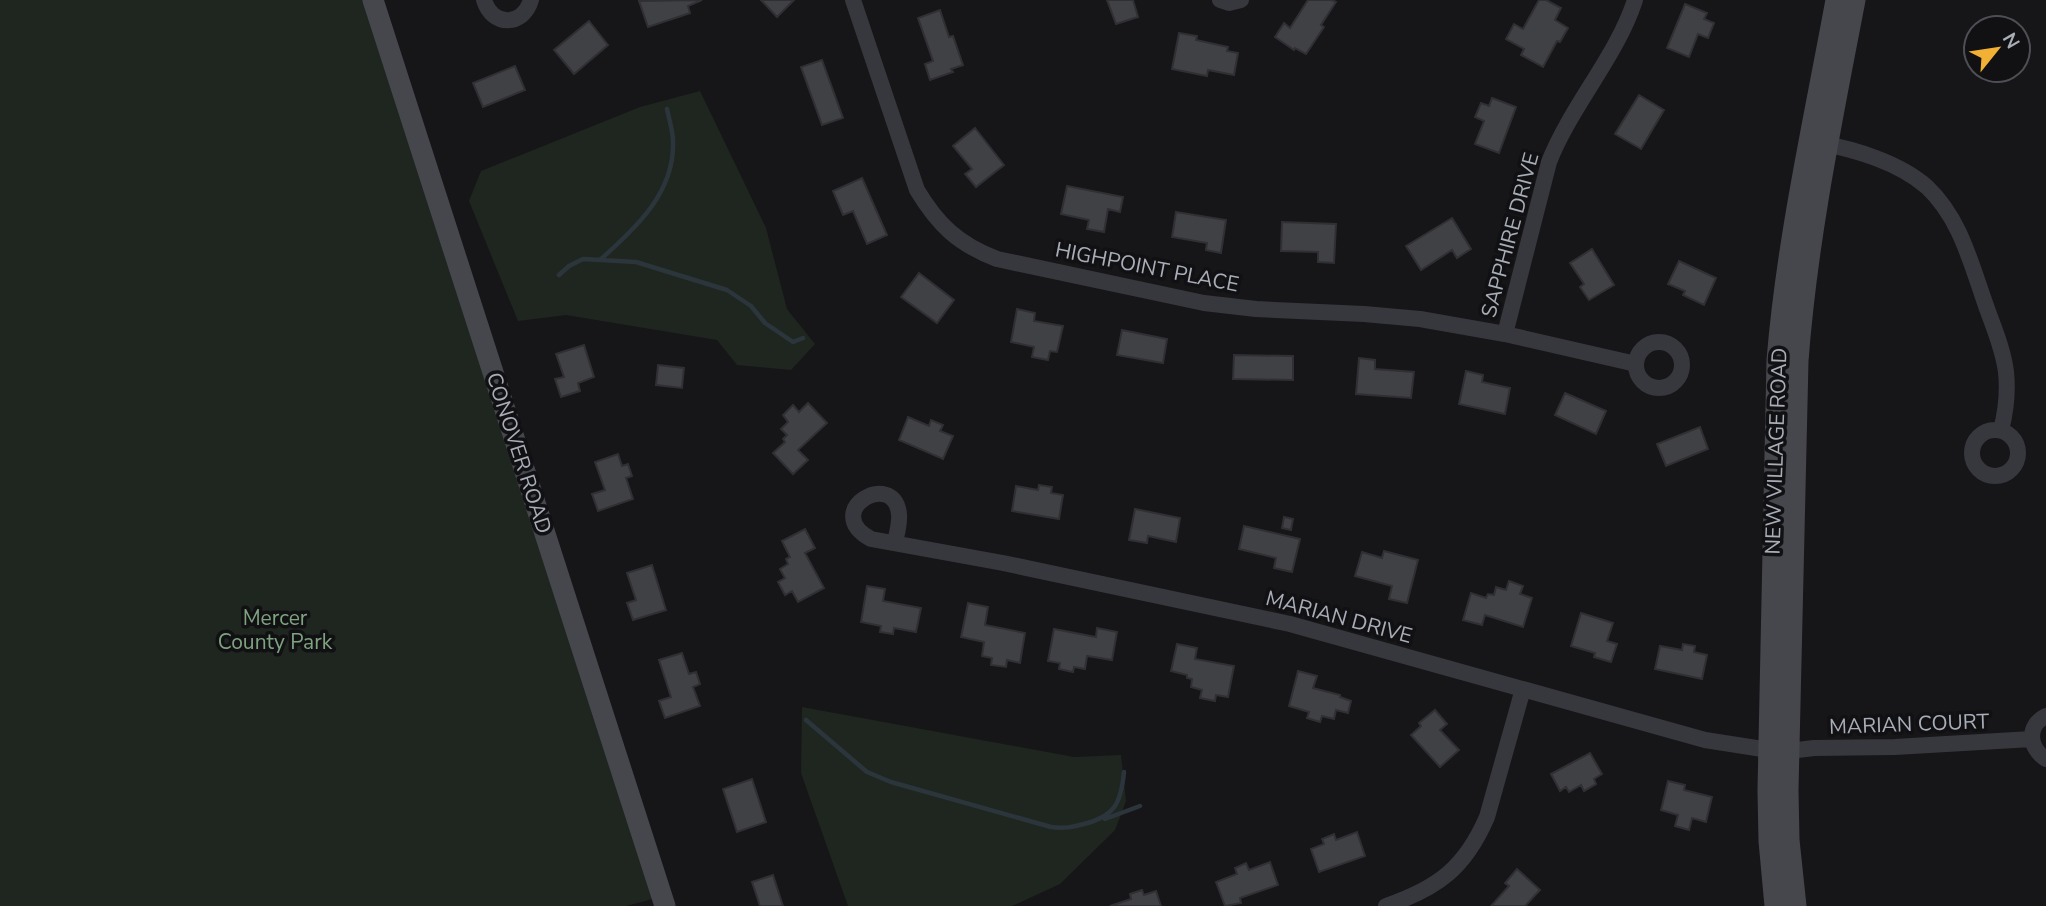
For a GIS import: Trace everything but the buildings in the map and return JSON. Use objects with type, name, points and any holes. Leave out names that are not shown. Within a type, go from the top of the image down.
[{"type":"main road","name":"CONOVER ROAD","points":[[373,0],[664,906]]},
{"type":"main road","name":"NEW VILLAGE ROAD","points":[[1775,906],[1769,841],[1779,751],[1798,361],[1836,0]]},
{"type":"main road","name":"NEW VILLAGE ROAD","points":[[1819,143],[1855,0]]},
{"type":"main road","name":"NEW VILLAGE ROAD","points":[[1779,751],[1796,906]]},
{"type":"street","points":[[484,0],[486,8],[492,14],[507,20],[521,16],[531,0]]},
{"type":"street","name":"HIGHPOINT PLACE","points":[[853,0],[917,190],[943,228],[980,253],[997,259],[1204,303],[1256,309],[1364,314],[1457,325],[1636,364]]},
{"type":"street","points":[[1220,0],[1229,3],[1241,0]]},
{"type":"street","name":"SAPPHIRE DRIVE","points":[[1505,334],[1549,162],[1559,137],[1623,30],[1635,0]]},
{"type":"street","points":[[1819,143],[1888,162],[1907,172],[1932,192],[1950,215],[1961,236],[2001,348],[2006,372],[2007,400],[2001,430]]},
{"type":"street","name":"MARIAN DRIVE","points":[[895,542],[1290,624],[1681,735],[1779,751]]},
{"type":"street","points":[[1386,906],[1413,897],[1437,883],[1468,853],[1488,817],[1522,690]]},
{"type":"street","points":[[2046,716],[2035,726],[2032,739],[2038,753],[2046,759]]},
{"type":"street","name":"MARIAN COURT","points":[[1779,751],[2032,739]]},
{"type":"green space","name":"Mercer County Park","points":[[0,0],[364,0],[660,897],[626,906],[0,906]]},
{"type":"green space","points":[[700,91],[766,228],[787,309],[815,344],[791,370],[737,365],[717,340],[566,315],[518,321],[469,201],[481,171],[640,107]]},
{"type":"green space","points":[[802,707],[1074,757],[1121,755],[1126,801],[1115,830],[1060,884],[1012,906],[848,906],[801,773]]},
{"type":"waterway","points":[[601,259],[651,208],[668,177],[673,141],[667,109]]},
{"type":"waterway","points":[[559,275],[583,259],[636,262],[727,290],[751,306],[765,323],[793,342],[803,338]]},
{"type":"waterway","points":[[806,720],[867,772],[891,782],[1051,827],[1084,824],[1103,817],[1118,800],[1124,772]]},
{"type":"waterway","points":[[1105,819],[1140,806]]}]
